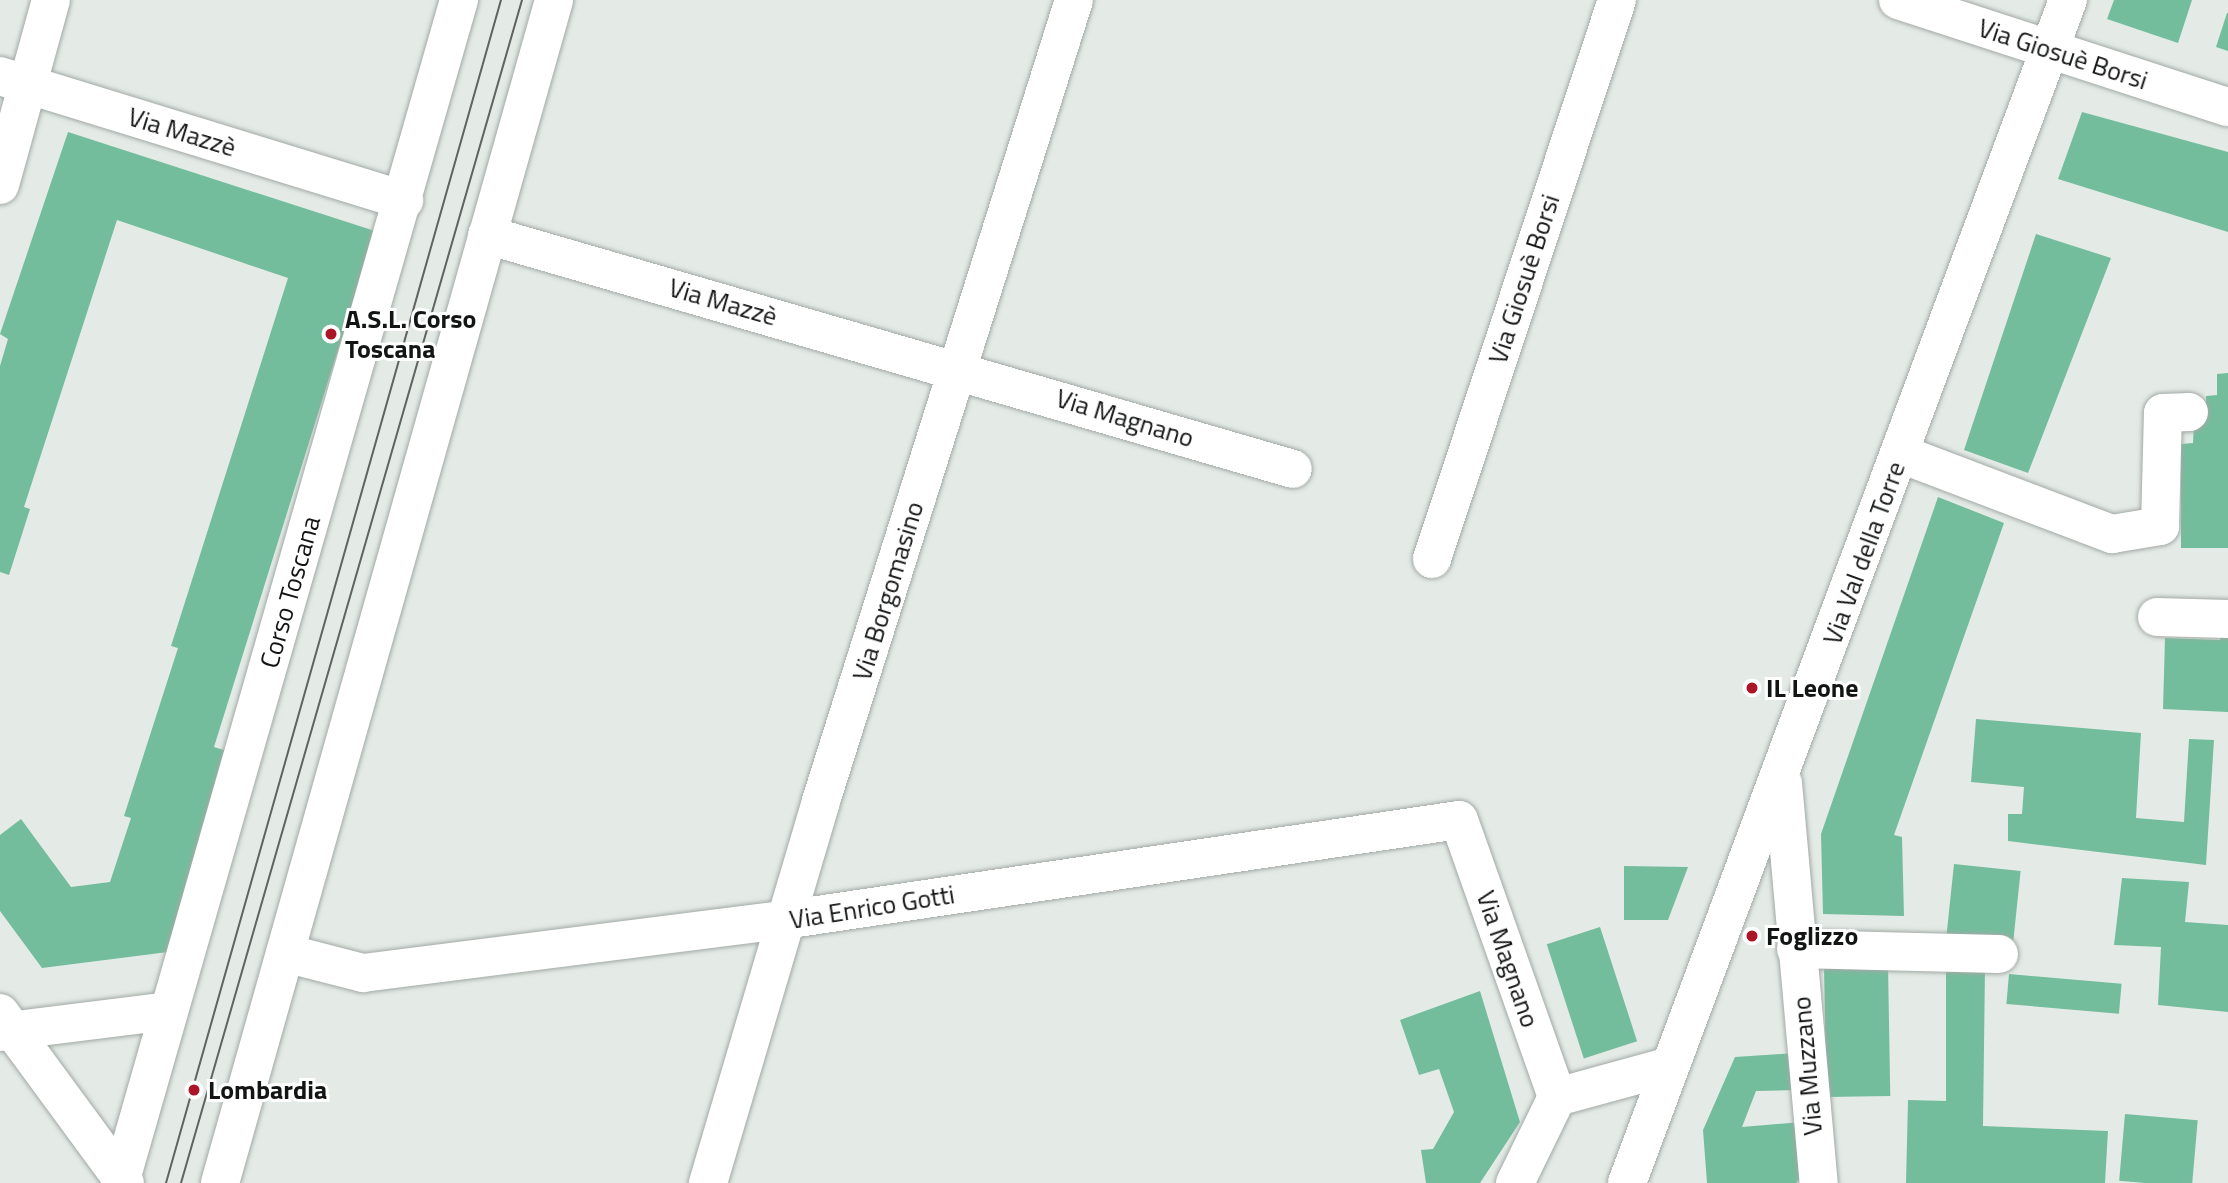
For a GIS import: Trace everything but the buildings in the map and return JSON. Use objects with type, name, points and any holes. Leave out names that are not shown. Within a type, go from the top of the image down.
[{"type":"street","points":[[0,186],[14,80],[51,0]]},
{"type":"street","name":"Corso Toscana","points":[[122,1181],[459,0]]},
{"type":"street","points":[[220,1183],[554,0]]},
{"type":"street","name":"Via Borgomasino","points":[[708,1183],[758,1026],[784,920],[1074,0]]},
{"type":"street","name":"Via Giosuè Borsi","points":[[1432,559],[1617,0]]},
{"type":"street","name":"Via Giosuè Borsi","points":[[1898,0],[2228,107]]},
{"type":"street","name":"Via Val della Torre","points":[[1627,1183],[1667,1067],[1782,774],[2068,0]]},
{"type":"street","name":"Via Mazzè","points":[[14,80],[404,200]]},
{"type":"street","name":"Via Mazzè","points":[[487,235],[958,368]]},
{"type":"street","name":"Via Magnano","points":[[958,368],[1293,469]]},
{"type":"street","points":[[1901,454],[2112,534],[2160,526],[2163,413],[2189,412]]},
{"type":"street","points":[[2157,617],[2228,619]]},
{"type":"street","name":"Via Muzzano","points":[[1782,774],[1818,1183]]},
{"type":"street","name":"Via Magnano","points":[[1459,820],[1557,1097]]},
{"type":"street","name":"Via Enrico Gotti","points":[[285,954],[363,972],[784,920],[1459,820]]},
{"type":"street","points":[[1796,949],[1999,954]]},
{"type":"street","points":[[4,1025],[169,1011]]},
{"type":"street","points":[[4,1025],[122,1181]]},
{"type":"street","points":[[1515,1183],[1557,1097],[1667,1067]]},
{"type":"tram line","points":[[166,1183],[501,0]]},
{"type":"tram line","points":[[181,1183],[522,0]]},
{"type":"place","name":"A.S.L. Corso Toscana","points":[[331,334]]},
{"type":"place","name":"IL Leone","points":[[1752,688]]},
{"type":"place","name":"Foglizzo","points":[[1752,936]]},
{"type":"place","name":"Lombardia","points":[[194,1090]]}]
